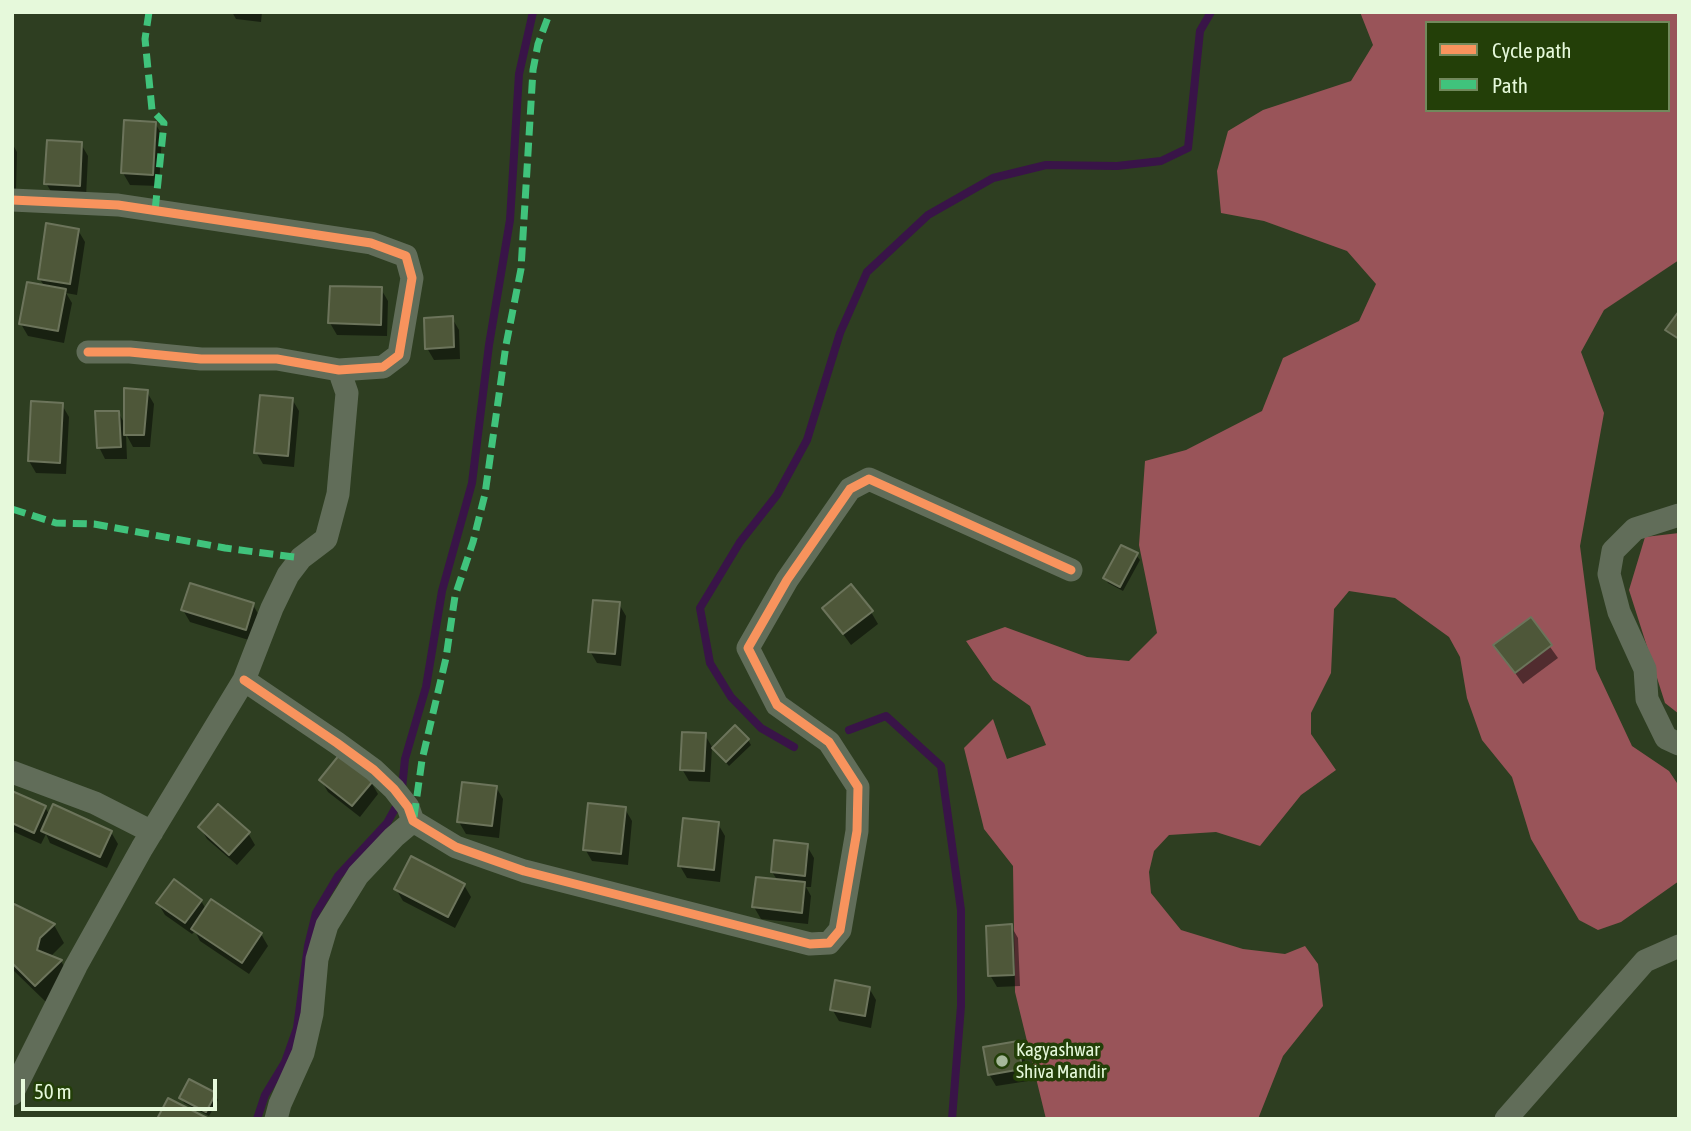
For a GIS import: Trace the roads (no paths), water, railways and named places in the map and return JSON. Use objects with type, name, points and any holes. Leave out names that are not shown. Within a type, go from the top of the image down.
[{"type":"street","points":[[12,200],[118,205],[371,243],[406,256],[412,278],[400,355],[383,367],[339,370],[277,359],[201,359],[130,352],[88,352]]},
{"type":"street","points":[[12,1094],[76,965],[244,680],[272,607],[288,575],[301,558],[327,540],[338,494],[347,393],[339,370]]},
{"type":"street","points":[[244,680],[337,743],[405,806],[456,847],[524,872],[810,944],[829,943],[840,930],[857,831],[858,786],[829,742],[777,705],[748,648],[787,580],[850,489],[869,479],[1071,570]]},
{"type":"street","points":[[1679,515],[1635,529],[1613,551],[1609,574],[1619,612],[1645,669],[1647,699],[1666,738],[1679,744]]},
{"type":"street","points":[[12,772],[95,803],[152,832]]},
{"type":"street","points":[[276,1119],[303,1054],[312,1014],[317,960],[327,925],[358,875],[394,837],[405,806]]},
{"type":"street","points":[[1506,1119],[1645,961],[1679,946]]},
{"type":"waterway","points":[[257,1119],[265,1095],[285,1062],[297,1028],[308,946],[316,913],[338,876],[387,823],[401,798],[405,759],[426,687],[442,591],[472,483],[489,345],[510,220],[519,74],[533,12]]},
{"type":"waterway","points":[[794,747],[761,728],[731,697],[710,663],[700,608],[740,542],[777,495],[807,440],[840,333],[867,272],[928,215],[993,178],[1046,165],[1117,166],[1161,161],[1188,148],[1200,31],[1211,12]]},
{"type":"waterway","points":[[849,730],[886,716],[941,766],[961,910],[961,1006],[952,1119]]},
{"type":"place","name":"Kagyashwar Shiva Mandir","points":[[1002,1061]]}]
